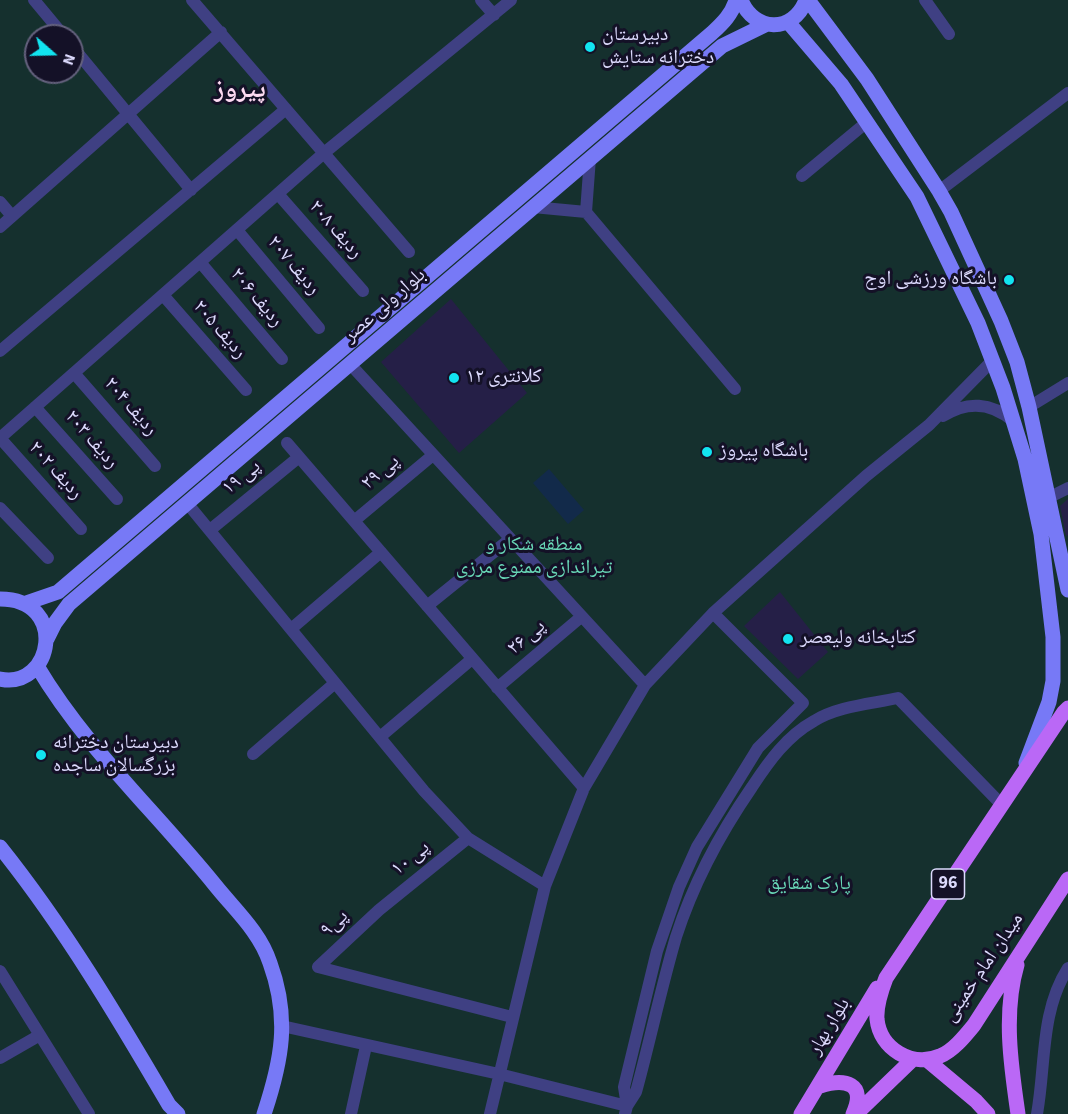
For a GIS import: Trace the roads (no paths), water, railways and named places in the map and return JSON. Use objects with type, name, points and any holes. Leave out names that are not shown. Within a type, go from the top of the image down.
[{"type":"main road","name":"96","points":[[988,1114],[976,1101],[920,1060],[899,1054],[888,1045],[880,1033],[877,1018],[881,991],[896,961],[1068,708]]},
{"type":"main road","name":"میدان امام خمینی","points":[[920,1060],[941,1056],[966,1034],[1068,879]]},
{"type":"main road","points":[[1018,1114],[1009,1025],[1011,992],[1021,952]]},
{"type":"main road","name":"بلوار بهار","points":[[801,1114],[896,961]]},
{"type":"main road","points":[[855,1114],[920,1060]]},
{"type":"main road","points":[[820,1086],[843,1082],[853,1086],[859,1099],[855,1114]]},
{"type":"street","points":[[34,0],[54,24]]},
{"type":"street","points":[[192,0],[409,252]]},
{"type":"street","points":[[481,0],[494,15]]},
{"type":"street","points":[[0,438],[324,153],[511,0]]},
{"type":"street","name":"بلوار ولی عصر","points":[[26,603],[58,592],[712,33],[733,10],[736,0]]},
{"type":"street","points":[[741,0],[747,12],[756,20],[778,25],[796,16],[807,0],[867,79],[939,191],[955,221],[1006,332],[1029,407],[1068,586],[1048,585]]},
{"type":"street","points":[[925,0],[949,34]]},
{"type":"street","points":[[788,22],[842,84],[917,197],[978,323],[1003,388],[1025,459],[1041,534],[1048,585],[1053,637],[1053,681],[1049,702],[1020,776]]},
{"type":"street","name":"بلوار ولی عصر","points":[[37,666],[55,623],[69,604],[722,46],[767,24]]},
{"type":"street","points":[[0,227],[220,32]]},
{"type":"street","points":[[84,61],[191,190]]},
{"type":"street","points":[[939,191],[1068,93]]},
{"type":"street","points":[[0,351],[286,109]]},
{"type":"street","points":[[802,176],[867,122]]},
{"type":"street","points":[[590,158],[586,212],[735,389]]},
{"type":"street","name":"ردیف ۲۰۸","points":[[278,194],[363,291]]},
{"type":"street","points":[[0,202],[12,216]]},
{"type":"street","points":[[533,207],[586,212]]},
{"type":"street","name":"ردیف ۲۰۷","points":[[237,230],[320,328]]},
{"type":"street","name":"ردیف ۲۰۶","points":[[200,262],[282,359]]},
{"type":"street","name":"ردیف ۲۰۵","points":[[163,295],[246,390]]},
{"type":"street","points":[[490,1114],[545,886],[584,788],[645,685],[713,613],[866,476],[929,424],[992,361]]},
{"type":"street","points":[[350,364],[645,685]]},
{"type":"street","name":"ردیف ۲۰۴","points":[[74,373],[156,466]]},
{"type":"street","points":[[1029,407],[1068,383]]},
{"type":"street","points":[[929,424],[957,408],[969,405],[993,408],[1004,413],[1013,421]]},
{"type":"street","name":"ردیف ۲۰۳","points":[[35,407],[117,499]]},
{"type":"street","name":"ردیف ۲۰۲","points":[[0,438],[81,529]]},
{"type":"street","points":[[287,443],[584,788]]},
{"type":"street","name":"پی ۲۹","points":[[354,521],[434,455]]},
{"type":"street","name":"پی ۱۹","points":[[210,530],[299,457]]},
{"type":"street","points":[[1050,497],[1068,488]]},
{"type":"street","points":[[187,503],[424,791],[468,838],[545,886]]},
{"type":"street","points":[[0,508],[48,558]]},
{"type":"street","points":[[427,606],[510,538]]},
{"type":"street","points":[[291,629],[381,552]]},
{"type":"street","points":[[0,599],[13,599],[26,603],[41,618],[47,639]]},
{"type":"street","points":[[626,1110],[624,1087],[657,951],[679,887],[697,847],[758,748],[803,703],[713,613]]},
{"type":"street","name":"پی ۲۶","points":[[497,688],[581,617]]},
{"type":"street","points":[[380,737],[472,659]]},
{"type":"street","points":[[0,679],[23,676],[37,666],[56,697],[120,778],[199,864],[262,943],[281,1004],[282,1026],[281,1053],[262,1113]]},
{"type":"street","points":[[23,676],[56,697]]},
{"type":"street","points":[[253,754],[335,683]]},
{"type":"street","points":[[626,1110],[636,1092],[676,937],[709,858],[738,807],[771,758],[800,730],[816,719],[834,712],[898,698],[1002,804]]},
{"type":"street","name":"پی ۱۰","points":[[379,910],[468,838]]},
{"type":"street","points":[[0,847],[24,877],[109,1004],[172,1111]]},
{"type":"street","name":"پی۹","points":[[379,910],[318,967],[512,1017]]},
{"type":"street","points":[[1037,1114],[1048,1020],[1053,997],[1068,968]]},
{"type":"street","points":[[0,971],[86,1110]]},
{"type":"street","points":[[282,1026],[499,1074],[626,1110]]},
{"type":"street","points":[[0,1058],[40,1035]]},
{"type":"street","points":[[351,1114],[366,1046]]},
{"type":"water","points":[[549,469],[584,510],[568,524],[533,483]]},
{"type":"place","name":"دبیرستان دخترانه ستایش","points":[[590,47]]},
{"type":"place","name":"باشگاه ورزشی اوج","points":[[1009,280]]},
{"type":"place","name":"کلانتری ۱۲","points":[[454,378]]},
{"type":"place","name":"باشگاه پیروز","points":[[707,452]]},
{"type":"place","name":"کتابخانه ولیعصر","points":[[788,639]]},
{"type":"place","name":"دبیرستان دخترانه بزرگسالان ساجده","points":[[41,755]]},
{"type":"district","name":"پیروز","points":[[240,91]]},
{"type":"park label","name":"منطقه شکار و تیراندازی ممنوع مرزی","points":[[534,558]]},
{"type":"park label","name":"پارک شقایق","points":[[809,885]]}]
